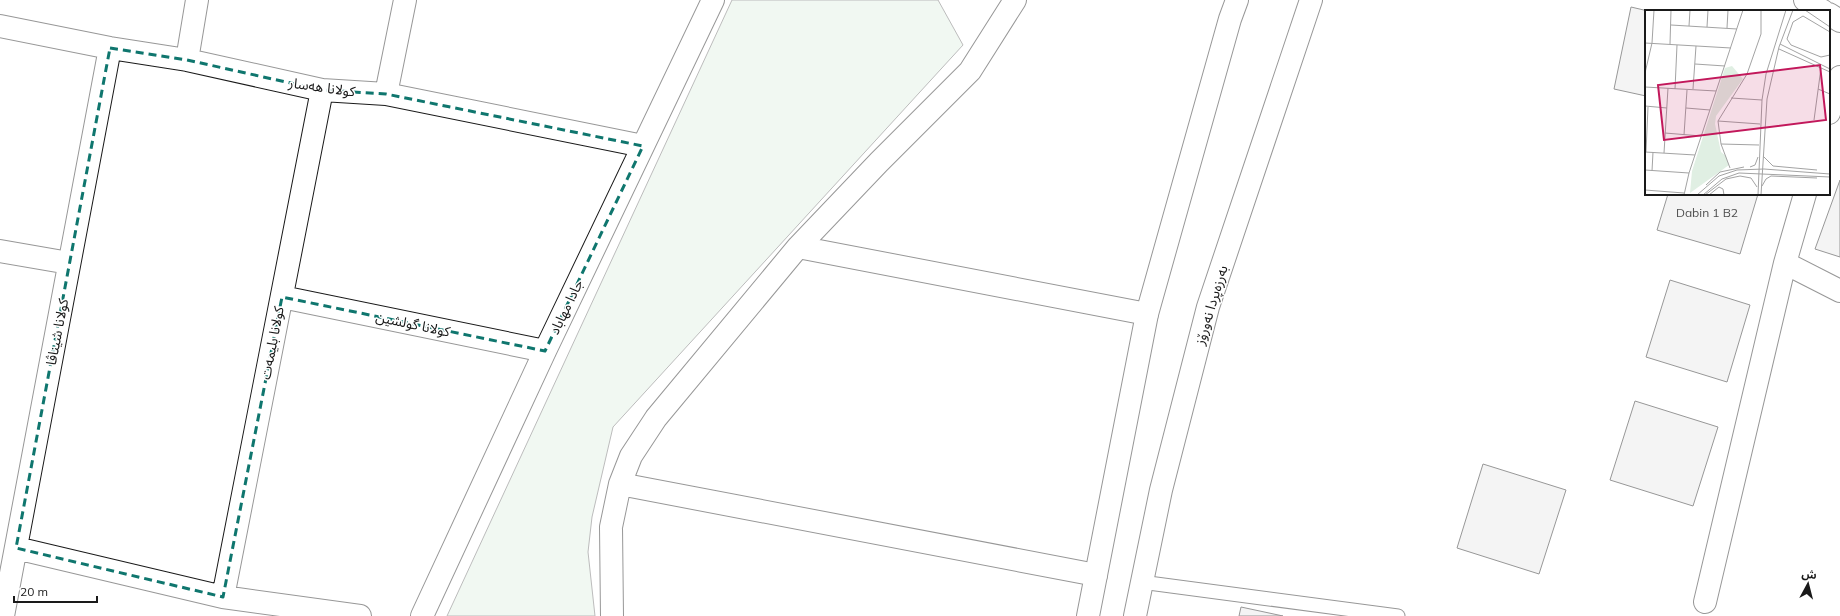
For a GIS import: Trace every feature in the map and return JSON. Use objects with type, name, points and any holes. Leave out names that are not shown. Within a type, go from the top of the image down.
[{"type":"street","points":[[187,60],[197,0]]},
{"type":"street","points":[[386,94],[405,0]]},
{"type":"street","name":"جادا مهاباد","points":[[422,616],[545,351],[713,0]]},
{"type":"street","points":[[612,616],[611,527],[620,484],[631,456],[656,418],[798,247],[879,162],[970,71],[1015,0]]},
{"type":"street","points":[[1088,616],[1147,314],[1230,19],[1237,0]]},
{"type":"street","name":"بەرزەپردا نەورۆز","points":[[1135,616],[1161,490],[1208,307],[1311,0]]},
{"type":"street","points":[[1805,0],[1821,10]]},
{"type":"street","points":[[1830,15],[1840,21]]},
{"type":"street","name":"کولانا هه‌سار","points":[[0,26],[110,48],[187,60],[322,90],[386,94],[643,146]]},
{"type":"street","name":"کولانا شیناڤا","points":[[3,616],[110,48]]},
{"type":"street","points":[[1830,110],[1840,76]]},
{"type":"street","name":"کولانا بلیمه‌ت","points":[[223,596],[322,90]]},
{"type":"street","points":[[1705,602],[1784,263],[1805,195]]},
{"type":"street","points":[[798,247],[1147,314]]},
{"type":"street","points":[[0,251],[69,263]]},
{"type":"street","points":[[1784,263],[1840,291]]},
{"type":"street","name":"کولانا گولشین","points":[[282,297],[545,351]]},
{"type":"street","points":[[620,484],[1096,575]]},
{"type":"street","points":[[16,548],[223,596],[360,616]]},
{"type":"lane","points":[[1141,582],[1398,616]]},
{"type":"highlighted area","points":[[110,48],[187,60],[322,90],[386,94],[643,146],[545,351],[282,297],[223,597],[16,548]]},
{"type":"green space","points":[[732,0],[938,0],[963,45],[613,427],[592,517],[588,552],[595,616],[447,616]]},
{"type":"building","points":[[1631,7],[1645,10],[1645,96],[1614,89]]},
{"type":"building","points":[[1840,180],[1840,257],[1815,249]]},
{"type":"building","points":[[1668,195],[1758,195],[1740,254],[1657,230]]},
{"type":"building","points":[[1670,280],[1750,305],[1727,382],[1646,357]]},
{"type":"building","points":[[1635,401],[1718,427],[1693,506],[1610,480]]},
{"type":"building","points":[[1483,464],[1566,490],[1539,574],[1457,548]]},
{"type":"building","points":[[1241,607],[1283,616],[1239,616]]}]
